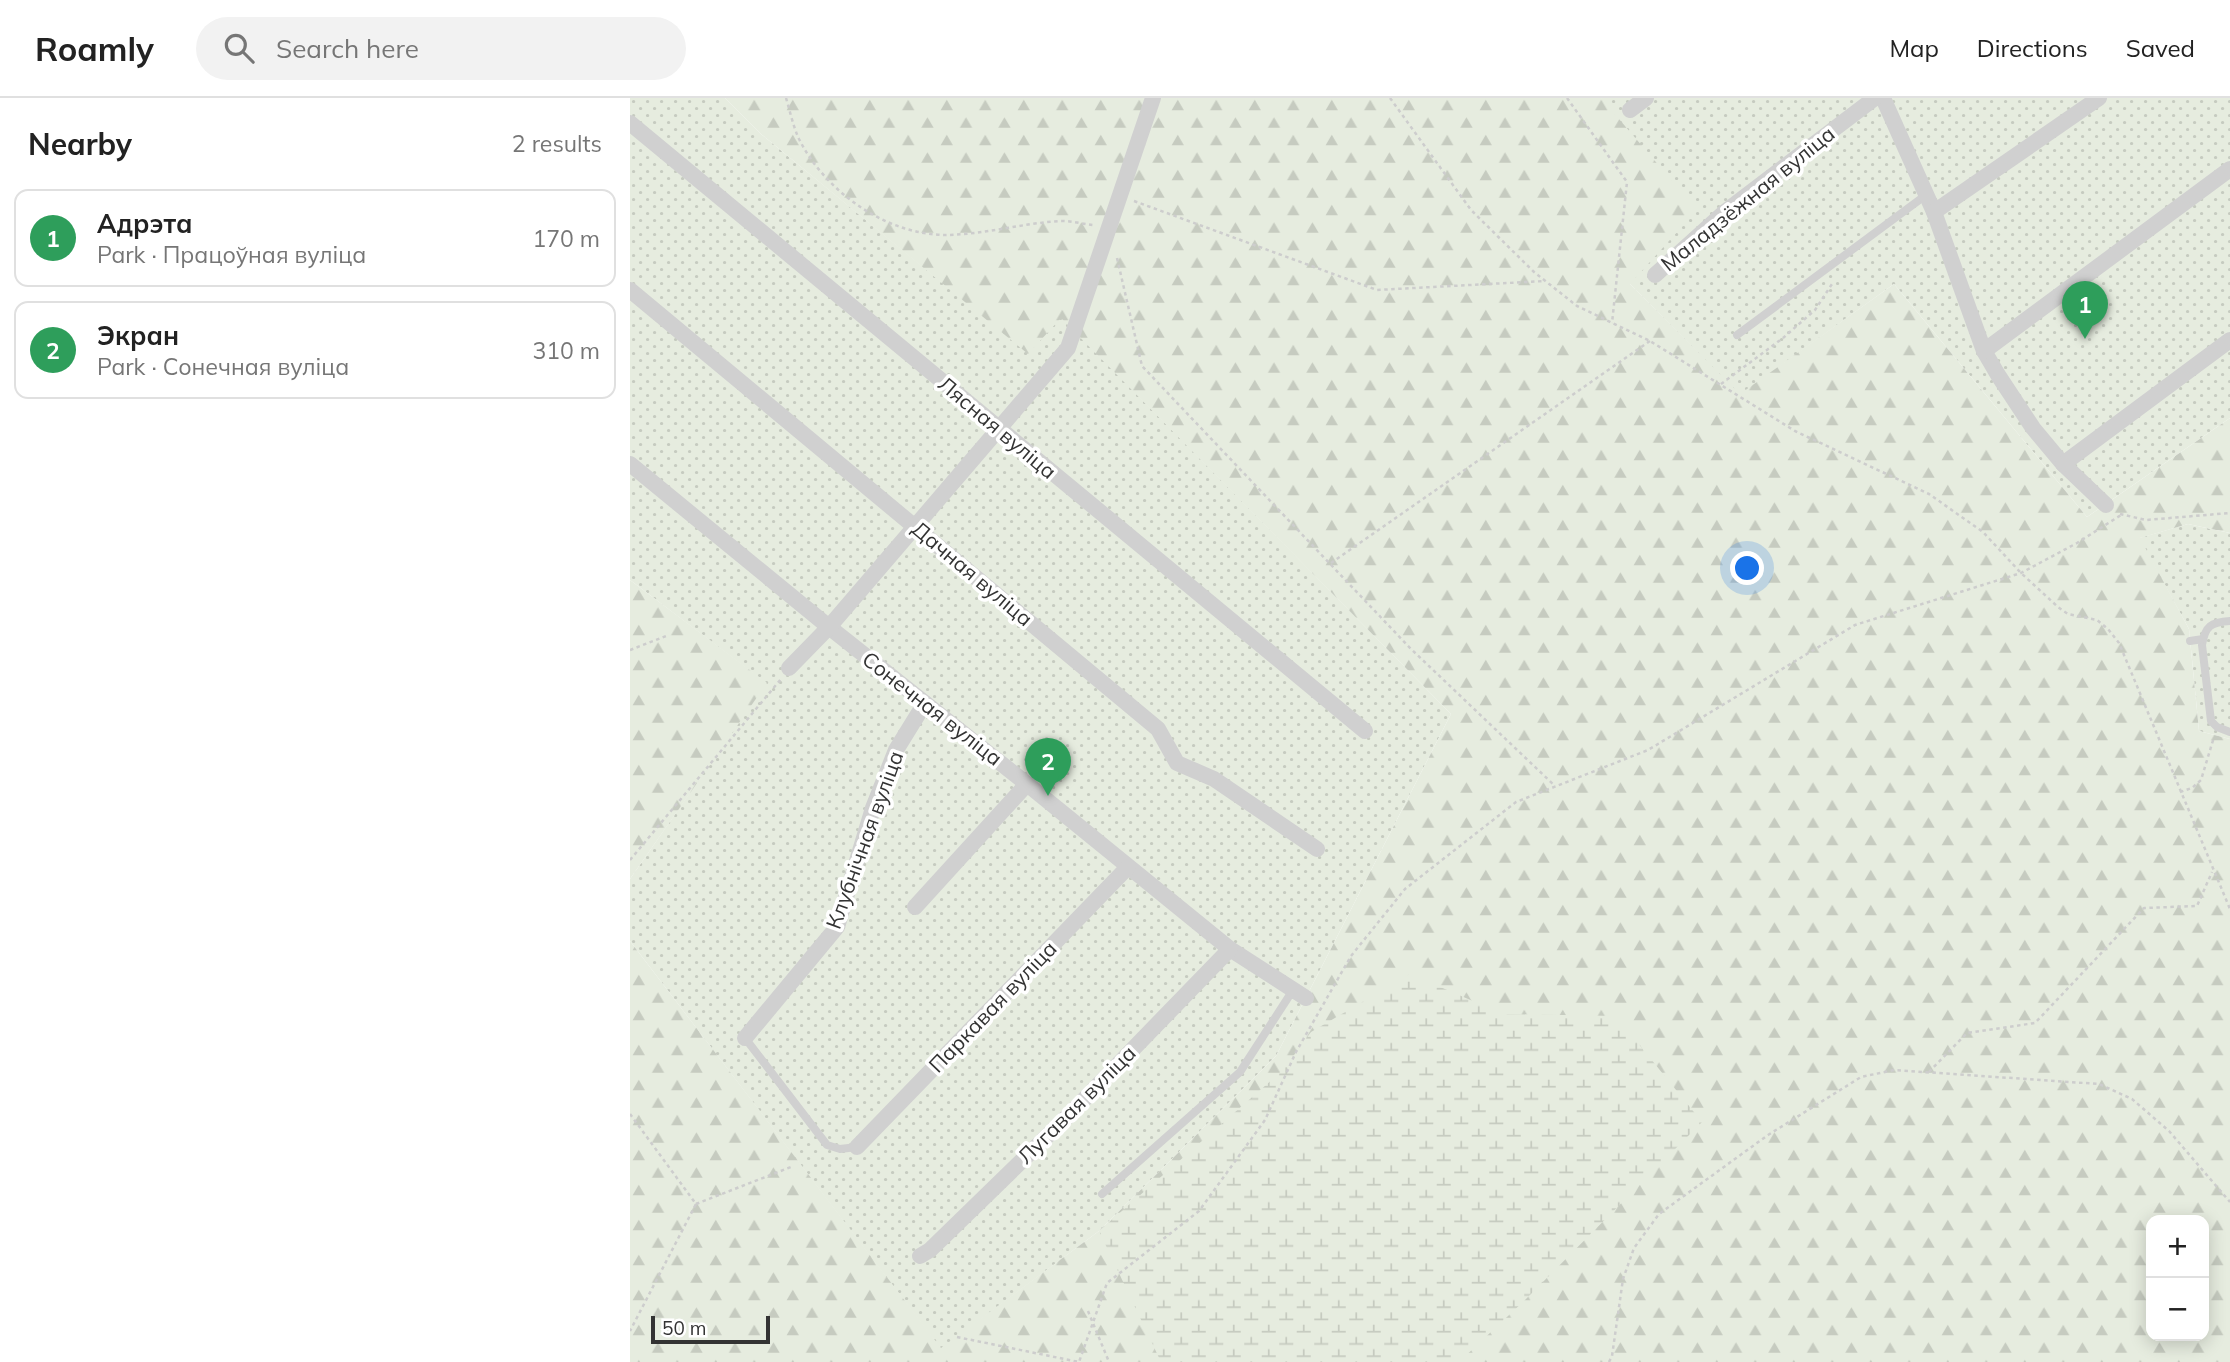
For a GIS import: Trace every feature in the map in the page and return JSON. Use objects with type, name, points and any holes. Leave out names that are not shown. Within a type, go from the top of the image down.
[{"type":"street","points":[[789,668],[829,627],[1068,348],[1153,98]]},
{"type":"street","points":[[1630,110],[1646,98]]},
{"type":"street","name":"Маладзёжная вуліца","points":[[1655,275],[1726,211],[1875,98]]},
{"type":"street","points":[[1883,98],[1934,212],[1984,351],[2034,428],[2063,464],[2106,505]]},
{"type":"street","points":[[1934,212],[2099,98]]},
{"type":"street","name":"Лясная вуліца","points":[[630,123],[1365,732]]},
{"type":"street","points":[[1984,351],[2230,169]]},
{"type":"street","name":"Дачная вуліца","points":[[630,289],[1158,729],[1177,763],[1214,779],[1317,849]]},
{"type":"street","points":[[2063,464],[2230,340]]},
{"type":"street","name":"Сонечная вуліца","points":[[630,464],[1230,949],[1299,994]]},
{"type":"street","name":"Клубнічная вуліца","points":[[745,1038],[838,927],[878,796],[896,750],[925,703]]},
{"type":"street","points":[[915,906],[1027,784]]},
{"type":"street","name":"Паркавая вуліца","points":[[857,1147],[1128,867]]},
{"type":"street","name":"Лугавая вуліца","points":[[920,1256],[930,1250],[1072,1112],[1230,949]]},
{"type":"lane","points":[[1737,335],[1926,195]]},
{"type":"lane","points":[[2230,621],[2210,625],[2203,639],[2211,721],[2217,727],[2230,732]]},
{"type":"lane","points":[[2190,641],[2203,639]]},
{"type":"lane","points":[[1102,1194],[1240,1072],[1299,994]]},
{"type":"lane","points":[[745,1038],[827,1145],[840,1149],[857,1147]]},
{"type":"path","points":[[786,98],[799,138],[820,170],[843,194],[883,220],[914,233],[946,235],[1063,221],[1109,227]]},
{"type":"path","points":[[1390,98],[1471,210],[1545,281],[1577,306],[1650,341],[1795,431],[1929,494],[1983,532],[2057,607],[2068,614],[2097,620],[2108,629],[2119,643],[2230,909]]},
{"type":"path","points":[[1567,98],[1627,182],[1612,323]]},
{"type":"path","points":[[1120,196],[1377,290],[1545,281]]},
{"type":"path","points":[[1115,252],[1142,366],[1410,648],[1555,786]]},
{"type":"path","points":[[1721,384],[1783,338],[1815,310],[1832,284]]},
{"type":"path","points":[[1330,563],[1650,341]]},
{"type":"path","points":[[2106,505],[2122,515],[2146,520],[2230,513]]},
{"type":"path","points":[[957,1337],[1079,1362],[1107,1283],[1199,1210],[1265,1120],[1296,1052],[1351,956],[1405,889],[1516,802],[1648,750],[1856,625],[2021,573],[2122,515]]},
{"type":"path","points":[[630,650],[666,636]]},
{"type":"path","points":[[630,860],[789,668]]},
{"type":"path","points":[[2180,792],[2192,788],[2201,780],[2217,727]]},
{"type":"path","points":[[1929,1072],[1966,1033],[2035,1023],[2144,908],[2197,905],[2213,871]]},
{"type":"path","points":[[1609,1362],[1623,1279],[1634,1248],[1659,1214],[1768,1135],[1861,1077],[1894,1070],[2099,1084],[2132,1099],[2169,1131],[2230,1202]]},
{"type":"path","points":[[630,1114],[696,1205]]},
{"type":"path","points":[[630,1331],[696,1205],[791,1167]]},
{"type":"path","points":[[1088,1311],[1109,1362]]},
{"type":"green space","points":[[630,98],[725,98],[761,134],[1028,353],[1061,317],[1451,714],[1276,1056],[1099,1231],[941,1349],[630,941],[630,879],[766,683],[630,580]]},
{"type":"green space","points":[[725,98],[1601,98],[1697,210],[1630,284],[1740,394],[1894,284],[2087,517],[2230,418],[2230,533],[2188,524],[2140,538],[2189,629],[2199,731],[2230,739],[2230,1362],[630,1362],[630,941],[941,1348],[1099,1231],[1276,1056],[1451,714],[1061,318],[1028,354],[761,134]]},
{"type":"green space","points":[[1601,98],[2230,98],[2230,418],[2087,517],[1894,284],[1740,395],[1630,284]]},
{"type":"green space","points":[[2188,524],[2230,533],[2230,739],[2199,731],[2189,629],[2139,538]]},
{"type":"green space","points":[[630,580],[767,683],[630,879]]},
{"type":"green space","points":[[1410,974],[1503,1014],[1616,1016],[1702,1122],[1524,1301],[1459,1362],[1161,1362],[1099,1231],[1283,1070],[1311,1032]]},
{"type":"place","name":"Адрэта","points":[[2085,339]]},
{"type":"place","name":"Экран","points":[[1048,796]]}]
